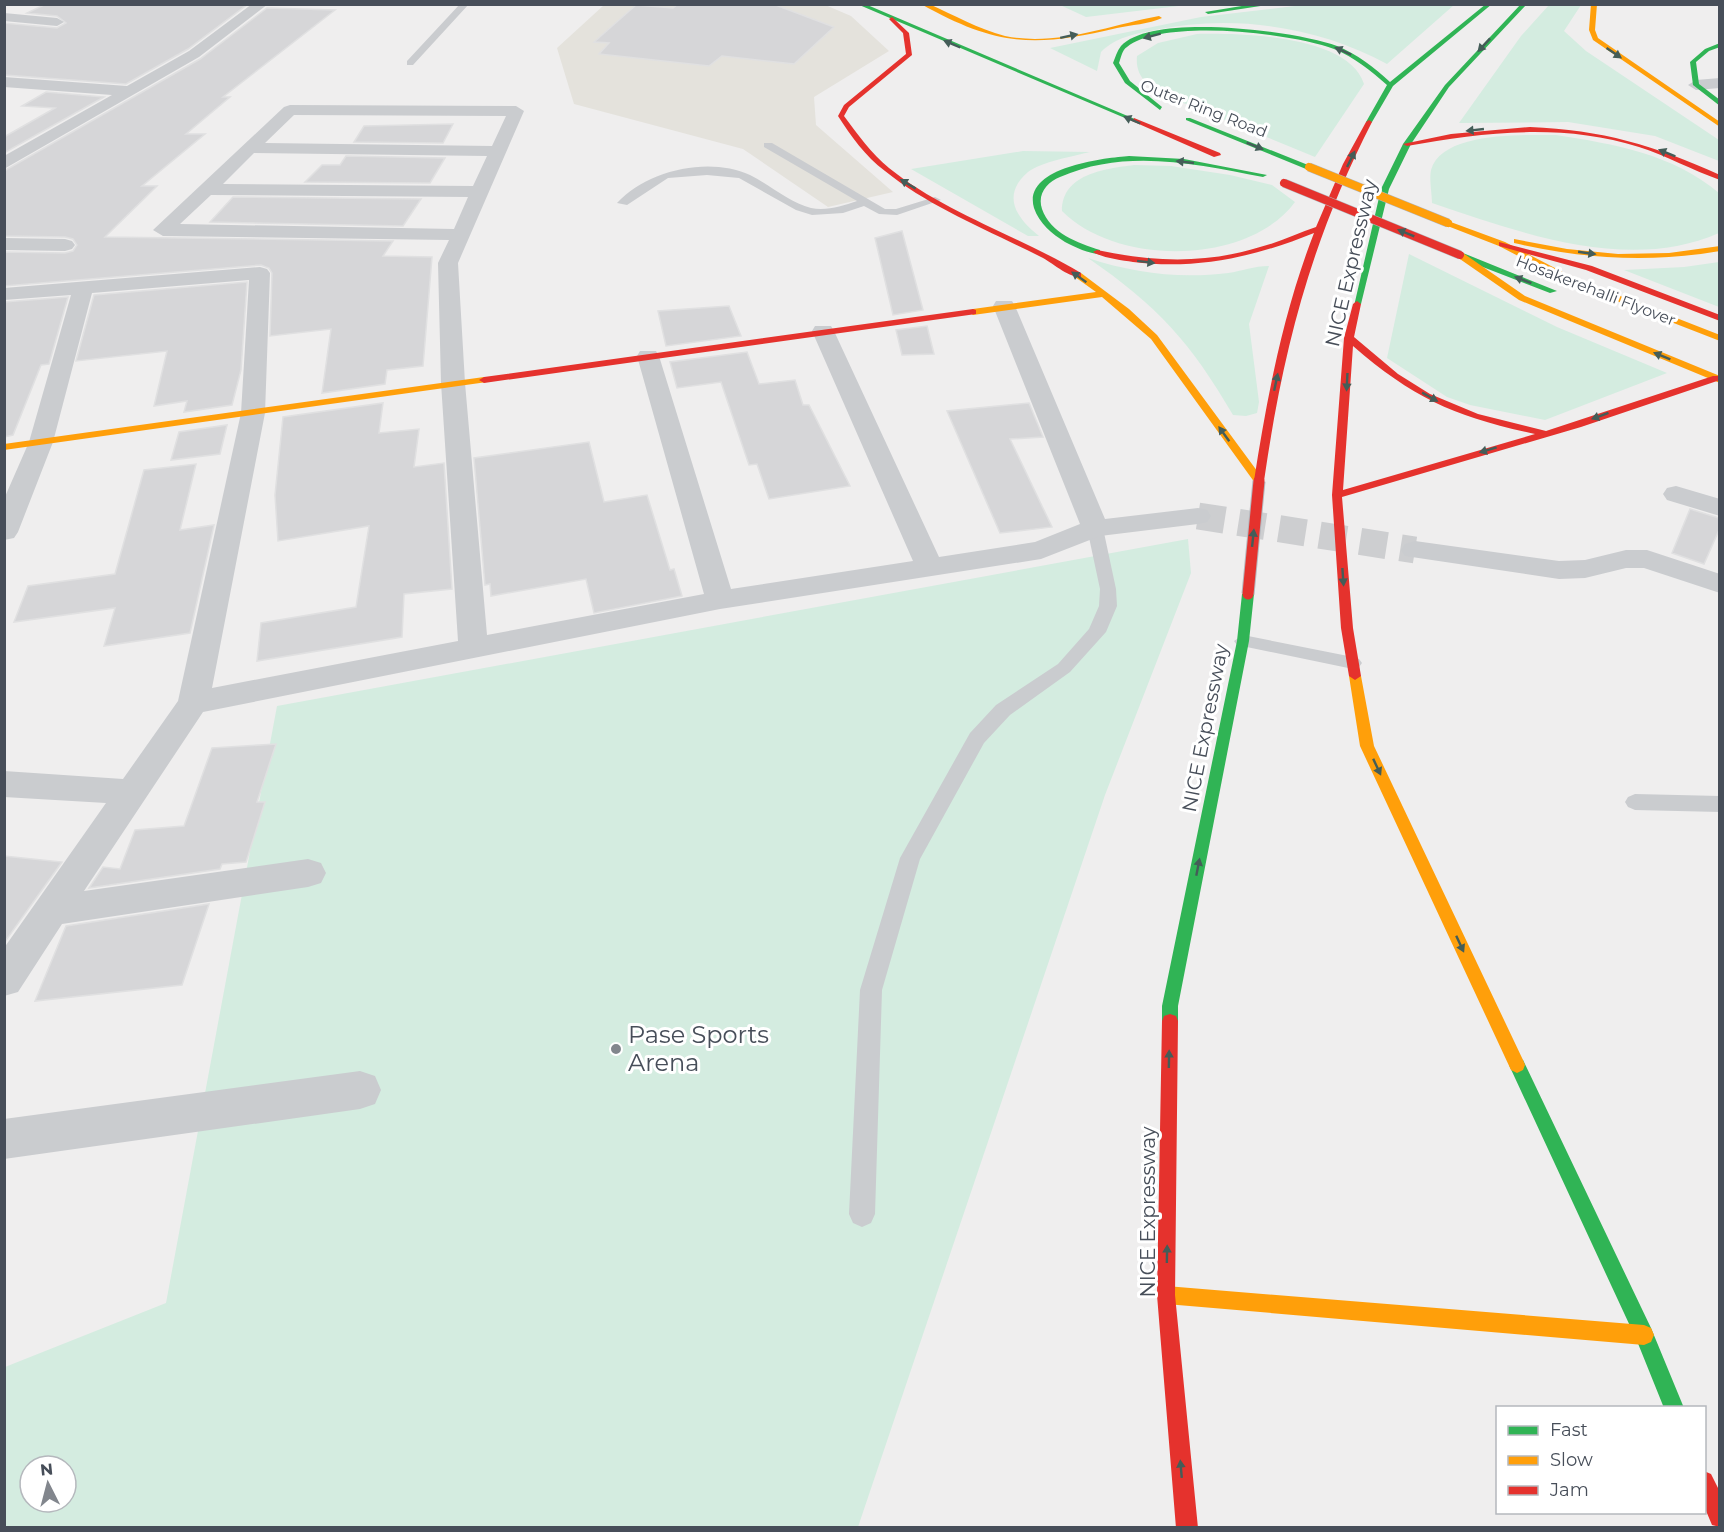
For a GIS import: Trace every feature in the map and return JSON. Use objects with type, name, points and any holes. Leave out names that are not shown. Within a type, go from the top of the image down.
[{"type":"main road","name":"Outer Ring Road","points":[[859,4],[1263,175],[1460,255]]},
{"type":"main road","points":[[893,4],[1016,49],[1059,38],[1172,16]]},
{"type":"main road","points":[[923,4],[1016,49]]},
{"type":"main road","points":[[1194,14],[1272,4]]},
{"type":"main road","name":"NICE Expressway","points":[[1186,1527],[1166,1295],[1170,1006],[1243,641],[1266,430],[1291,313],[1317,229],[1367,125],[1390,85],[1490,4]]},
{"type":"main road","name":"NICE Expressway","points":[[1526,4],[1515,12],[1447,86],[1407,144],[1385,189],[1349,338],[1337,495],[1347,628],[1367,746],[1644,1335],[1674,1406]]},
{"type":"main road","points":[[1594,4],[1592,30],[1595,39],[1719,124]]},
{"type":"main road","points":[[892,19],[906,33],[909,55],[901,66],[854,98],[843,109],[841,116],[862,150],[886,170],[935,200],[1046,255],[1103,294],[1166,351],[1259,481]]},
{"type":"main road","points":[[1160,108],[1119,73],[1116,63],[1119,55],[1137,40],[1185,29],[1270,32],[1320,42],[1366,64],[1390,85]]},
{"type":"main road","points":[[1719,45],[1707,50],[1693,62],[1696,85],[1719,104]]},
{"type":"main road","name":"Outer Ring Road","points":[[1118,92],[1502,244]]},
{"type":"main road","points":[[1407,144],[1457,132],[1497,128],[1576,131],[1611,136],[1663,150],[1719,178]]},
{"type":"main road","points":[[1263,175],[1151,159],[1113,160],[1065,170],[1041,186],[1037,197],[1038,211],[1057,233],[1078,245],[1122,259],[1152,263],[1205,263],[1269,250],[1317,229]]},
{"type":"main road","points":[[1448,222],[1536,246],[1600,254],[1663,256],[1719,248]]},
{"type":"main road","points":[[1502,244],[1589,268],[1719,318]]},
{"type":"main road","name":"Hosakerehalli Flyover","points":[[1502,244],[1571,280],[1719,338]]},
{"type":"main road","points":[[1046,255],[1078,245]]},
{"type":"main road","points":[[1460,255],[1522,298],[1718,379]]},
{"type":"main road","name":"Hosakerehalli Flyover","points":[[1460,255],[1571,298]]},
{"type":"main road","points":[[4,447],[823,331],[1103,294]]},
{"type":"main road","points":[[1349,338],[1410,386],[1442,404],[1479,418],[1544,434]]},
{"type":"main road","points":[[1337,495],[1544,434],[1718,379]]},
{"type":"main road","points":[[1166,1295],[1644,1335]]},
{"type":"main road","points":[[1706,1486],[1719,1517]]},
{"type":"street","points":[[4,164],[194,54],[262,4]]},
{"type":"street","points":[[4,17],[57,21]]},
{"type":"street","points":[[4,82],[128,91]]},
{"type":"street","points":[[1696,85],[1719,83]]},
{"type":"street","points":[[450,234],[163,230],[290,110],[516,111],[448,263],[453,383],[473,648]]},
{"type":"street","points":[[250,148],[498,151]]},
{"type":"street","points":[[206,189],[480,192]]},
{"type":"street","points":[[4,244],[65,245]]},
{"type":"street","points":[[4,294],[260,273],[253,413],[193,703],[4,980]]},
{"type":"street","points":[[4,532],[41,442],[83,288]]},
{"type":"street","points":[[1004,306],[1095,528]]},
{"type":"street","points":[[823,331],[931,569]]},
{"type":"street","points":[[648,356],[720,600]]},
{"type":"street","points":[[1676,494],[1719,508]]},
{"type":"street","points":[[193,703],[720,600],[931,569],[1041,550],[1095,528],[1198,516]]},
{"type":"street","points":[[1415,550],[1559,570],[1585,569],[1626,559],[1647,559],[1719,584]]},
{"type":"street","points":[[4,784],[132,792]]},
{"type":"street","points":[[51,911],[308,873]]},
{"type":"street","points":[[4,1139],[360,1090]]},
{"type":"lane","points":[[410,63],[465,4]]},
{"type":"lane","points":[[768,145],[883,212],[897,212],[935,200]]},
{"type":"lane","points":[[623,203],[668,174],[708,172],[741,175],[785,201],[816,213],[837,213],[865,202]]},
{"type":"lane","points":[[862,1214],[871,990],[910,858],[977,738],[1003,710],[1064,668],[1097,632],[1108,606],[1108,589],[1095,528]]},
{"type":"lane","points":[[1243,641],[1353,663]]},
{"type":"lane","points":[[1635,802],[1719,804]]},
{"type":"shaded area","points":[[823,4],[851,16],[889,51],[814,97],[816,125],[893,192],[828,207],[743,149],[574,104],[557,48],[604,5]]},
{"type":"green space","points":[[1060,5],[1187,5],[1086,17]]},
{"type":"green space","points":[[1303,5],[1454,5],[1387,64],[1332,40],[1304,32],[1244,24],[1184,25],[1126,37],[1101,52],[1097,71],[1050,48],[1201,17]]},
{"type":"green space","points":[[1549,5],[1581,5],[1564,31],[1586,51],[1719,140],[1719,161],[1655,136],[1568,122],[1459,123],[1521,36]]},
{"type":"green space","points":[[1197,34],[1264,36],[1316,46],[1337,55],[1354,68],[1364,84],[1315,157],[1164,95],[1140,75],[1137,56],[1158,43]]},
{"type":"green space","points":[[1556,135],[1599,142],[1642,153],[1663,160],[1701,180],[1719,193],[1719,233],[1684,244],[1648,249],[1612,249],[1538,236],[1432,203],[1431,170],[1438,157],[1451,148],[1486,138]]},
{"type":"green space","points":[[1023,151],[1090,152],[1034,168],[1015,189],[1014,198],[1018,214],[1039,236],[1028,236],[911,169]]},
{"type":"green space","points":[[1134,165],[1171,166],[1230,175],[1272,185],[1295,202],[1274,223],[1246,238],[1215,247],[1181,251],[1147,249],[1115,242],[1086,229],[1062,211],[1069,189],[1077,181],[1098,172]]},
{"type":"green space","points":[[1409,254],[1557,327],[1667,373],[1545,420],[1470,405],[1447,397],[1387,358]]},
{"type":"green space","points":[[1088,258],[1122,268],[1174,275],[1210,275],[1269,266],[1249,324],[1259,402],[1257,413],[1246,416],[1233,415],[1202,367],[1171,328],[1134,293]]},
{"type":"green space","points":[[1719,262],[1719,307],[1624,270],[1684,267]]},
{"type":"green space","name":"Pase Sports Arena","points":[[1188,539],[1191,573],[1105,795],[858,1527],[5,1528],[5,1367],[166,1303],[277,706]]},
{"type":"building","points":[[46,4],[248,4],[188,49],[126,84],[4,75],[4,23],[57,28],[66,23],[57,16],[27,13]]},
{"type":"building","points":[[678,4],[773,4],[834,27],[794,64],[722,56],[709,66],[599,54],[609,43],[594,42],[636,5],[673,8]]},
{"type":"building","points":[[267,8],[335,10],[223,97],[230,97],[186,134],[205,134],[142,186],[157,186],[105,237],[393,241],[383,256],[432,257],[423,366],[387,370],[385,384],[322,393],[331,329],[270,336],[272,273],[269,268],[261,265],[4,286],[4,252],[65,253],[73,251],[77,245],[73,239],[65,237],[4,236],[4,171],[200,59]]},
{"type":"building","points":[[46,92],[104,97],[4,153],[4,137],[55,108],[22,106]]},
{"type":"building","points":[[453,124],[443,143],[354,142],[364,126]]},
{"type":"building","points":[[346,156],[445,158],[430,183],[305,182],[322,165],[340,165]]},
{"type":"building","points":[[233,197],[421,199],[403,226],[210,222]]},
{"type":"building","points":[[902,231],[923,310],[893,315],[875,238]]},
{"type":"building","points":[[247,282],[241,370],[232,405],[184,412],[187,401],[154,406],[167,351],[76,361],[94,295]]},
{"type":"building","points":[[68,297],[49,364],[41,365],[13,435],[4,437],[4,302]]},
{"type":"building","points":[[729,306],[741,336],[666,346],[658,311]]},
{"type":"building","points":[[927,326],[934,354],[902,355],[896,330]]},
{"type":"building","points":[[747,352],[759,384],[795,380],[803,405],[809,405],[850,486],[769,499],[757,464],[749,465],[721,382],[677,388],[670,362]]},
{"type":"building","points":[[383,403],[379,433],[419,429],[414,467],[444,463],[452,589],[404,594],[402,637],[257,661],[261,623],[356,607],[369,526],[278,541],[275,495],[283,417]]},
{"type":"building","points":[[1029,403],[1043,437],[1010,439],[1052,527],[1000,533],[947,411]]},
{"type":"building","points":[[227,425],[220,454],[171,460],[179,432]]},
{"type":"building","points":[[589,442],[604,502],[647,495],[670,570],[674,569],[682,596],[594,613],[586,579],[491,596],[490,584],[485,585],[474,458]]},
{"type":"building","points":[[196,464],[180,530],[214,525],[190,633],[104,646],[115,608],[14,622],[28,586],[115,574],[144,470]]},
{"type":"building","points":[[1690,509],[1719,518],[1719,530],[1704,564],[1672,553]]},
{"type":"building","points":[[276,744],[257,802],[265,802],[246,862],[222,864],[220,869],[89,888],[103,867],[120,869],[135,830],[184,826],[212,748]]},
{"type":"building","points":[[4,856],[62,862],[4,943]]},
{"type":"building","points":[[209,904],[182,985],[35,1001],[66,926]]},
{"type":"tunnel","points":[[1198,516],[1415,550]]},
{"type":"traffic: fast","points":[[859,4],[1134,120]]},
{"type":"traffic: fast","points":[[1208,12],[1271,4]]},
{"type":"traffic: fast","points":[[1369,122],[1390,85],[1490,4]]},
{"type":"traffic: fast","points":[[1357,304],[1385,189],[1407,144],[1447,86],[1525,4]]},
{"type":"traffic: fast","points":[[1160,108],[1127,82],[1116,63],[1124,46],[1140,37],[1164,31],[1193,29],[1258,32],[1314,41],[1356,58],[1390,85]]},
{"type":"traffic: fast","points":[[1720,45],[1707,50],[1693,62],[1696,85],[1720,104]]},
{"type":"traffic: fast","points":[[1188,119],[1309,167]]},
{"type":"traffic: fast","points":[[1097,252],[1064,238],[1043,219],[1037,206],[1037,196],[1044,184],[1053,177],[1077,166],[1103,160],[1129,158],[1184,161],[1263,175]]},
{"type":"traffic: fast","points":[[1460,255],[1553,291]]},
{"type":"traffic: fast","points":[[1170,1021],[1170,1006],[1243,641],[1248,594]]},
{"type":"traffic: fast","points":[[1517,1065],[1644,1335],[1673,1406]]},
{"type":"traffic: slow","points":[[923,4],[990,33],[1013,39],[1050,40],[1159,18]]},
{"type":"traffic: slow","points":[[1594,4],[1592,30],[1595,39],[1720,125]]},
{"type":"traffic: slow","points":[[1309,167],[1448,223]]},
{"type":"traffic: slow","points":[[1448,223],[1502,244],[1571,280],[1720,338]]},
{"type":"traffic: slow","points":[[1517,241],[1567,251],[1644,257],[1695,253],[1720,248]]},
{"type":"traffic: slow","points":[[1460,255],[1522,298],[1720,380]]},
{"type":"traffic: slow","points":[[1078,275],[1126,311],[1154,337],[1259,481]]},
{"type":"traffic: slow","points":[[973,312],[1103,294]]},
{"type":"traffic: slow","points":[[4,447],[484,380]]},
{"type":"traffic: slow","points":[[1355,676],[1367,746],[1517,1065]]},
{"type":"traffic: slow","points":[[1166,1295],[1644,1335]]},
{"type":"traffic: jam","points":[[892,19],[906,33],[909,55],[846,106],[841,116],[861,145],[886,169],[916,190],[1016,240],[1078,275]]},
{"type":"traffic: jam","points":[[1134,120],[1217,155]]},
{"type":"traffic: jam","points":[[1259,481],[1274,388],[1297,296],[1328,208],[1369,122]]},
{"type":"traffic: jam","points":[[1407,144],[1491,131],[1530,129],[1567,131],[1604,136],[1641,145],[1720,178]]},
{"type":"traffic: jam","points":[[1284,183],[1460,255]]},
{"type":"traffic: jam","points":[[1097,252],[1126,259],[1154,262],[1209,261],[1263,249],[1317,229]]},
{"type":"traffic: jam","points":[[1502,244],[1589,268],[1720,318]]},
{"type":"traffic: jam","points":[[1355,676],[1347,628],[1337,495],[1349,338],[1357,304]]},
{"type":"traffic: jam","points":[[484,380],[973,312]]},
{"type":"traffic: jam","points":[[1349,338],[1379,364],[1426,396],[1475,416],[1543,433]]},
{"type":"traffic: jam","points":[[1337,495],[1577,425],[1716,378]]},
{"type":"traffic: jam","points":[[1248,594],[1259,481]]},
{"type":"traffic: jam","points":[[1170,1021],[1166,1295],[1187,1528]]},
{"type":"traffic: jam","points":[[1706,1486],[1720,1517]]},
{"type":"place","name":"Pase Sports Arena","points":[[616,1049]]}]
